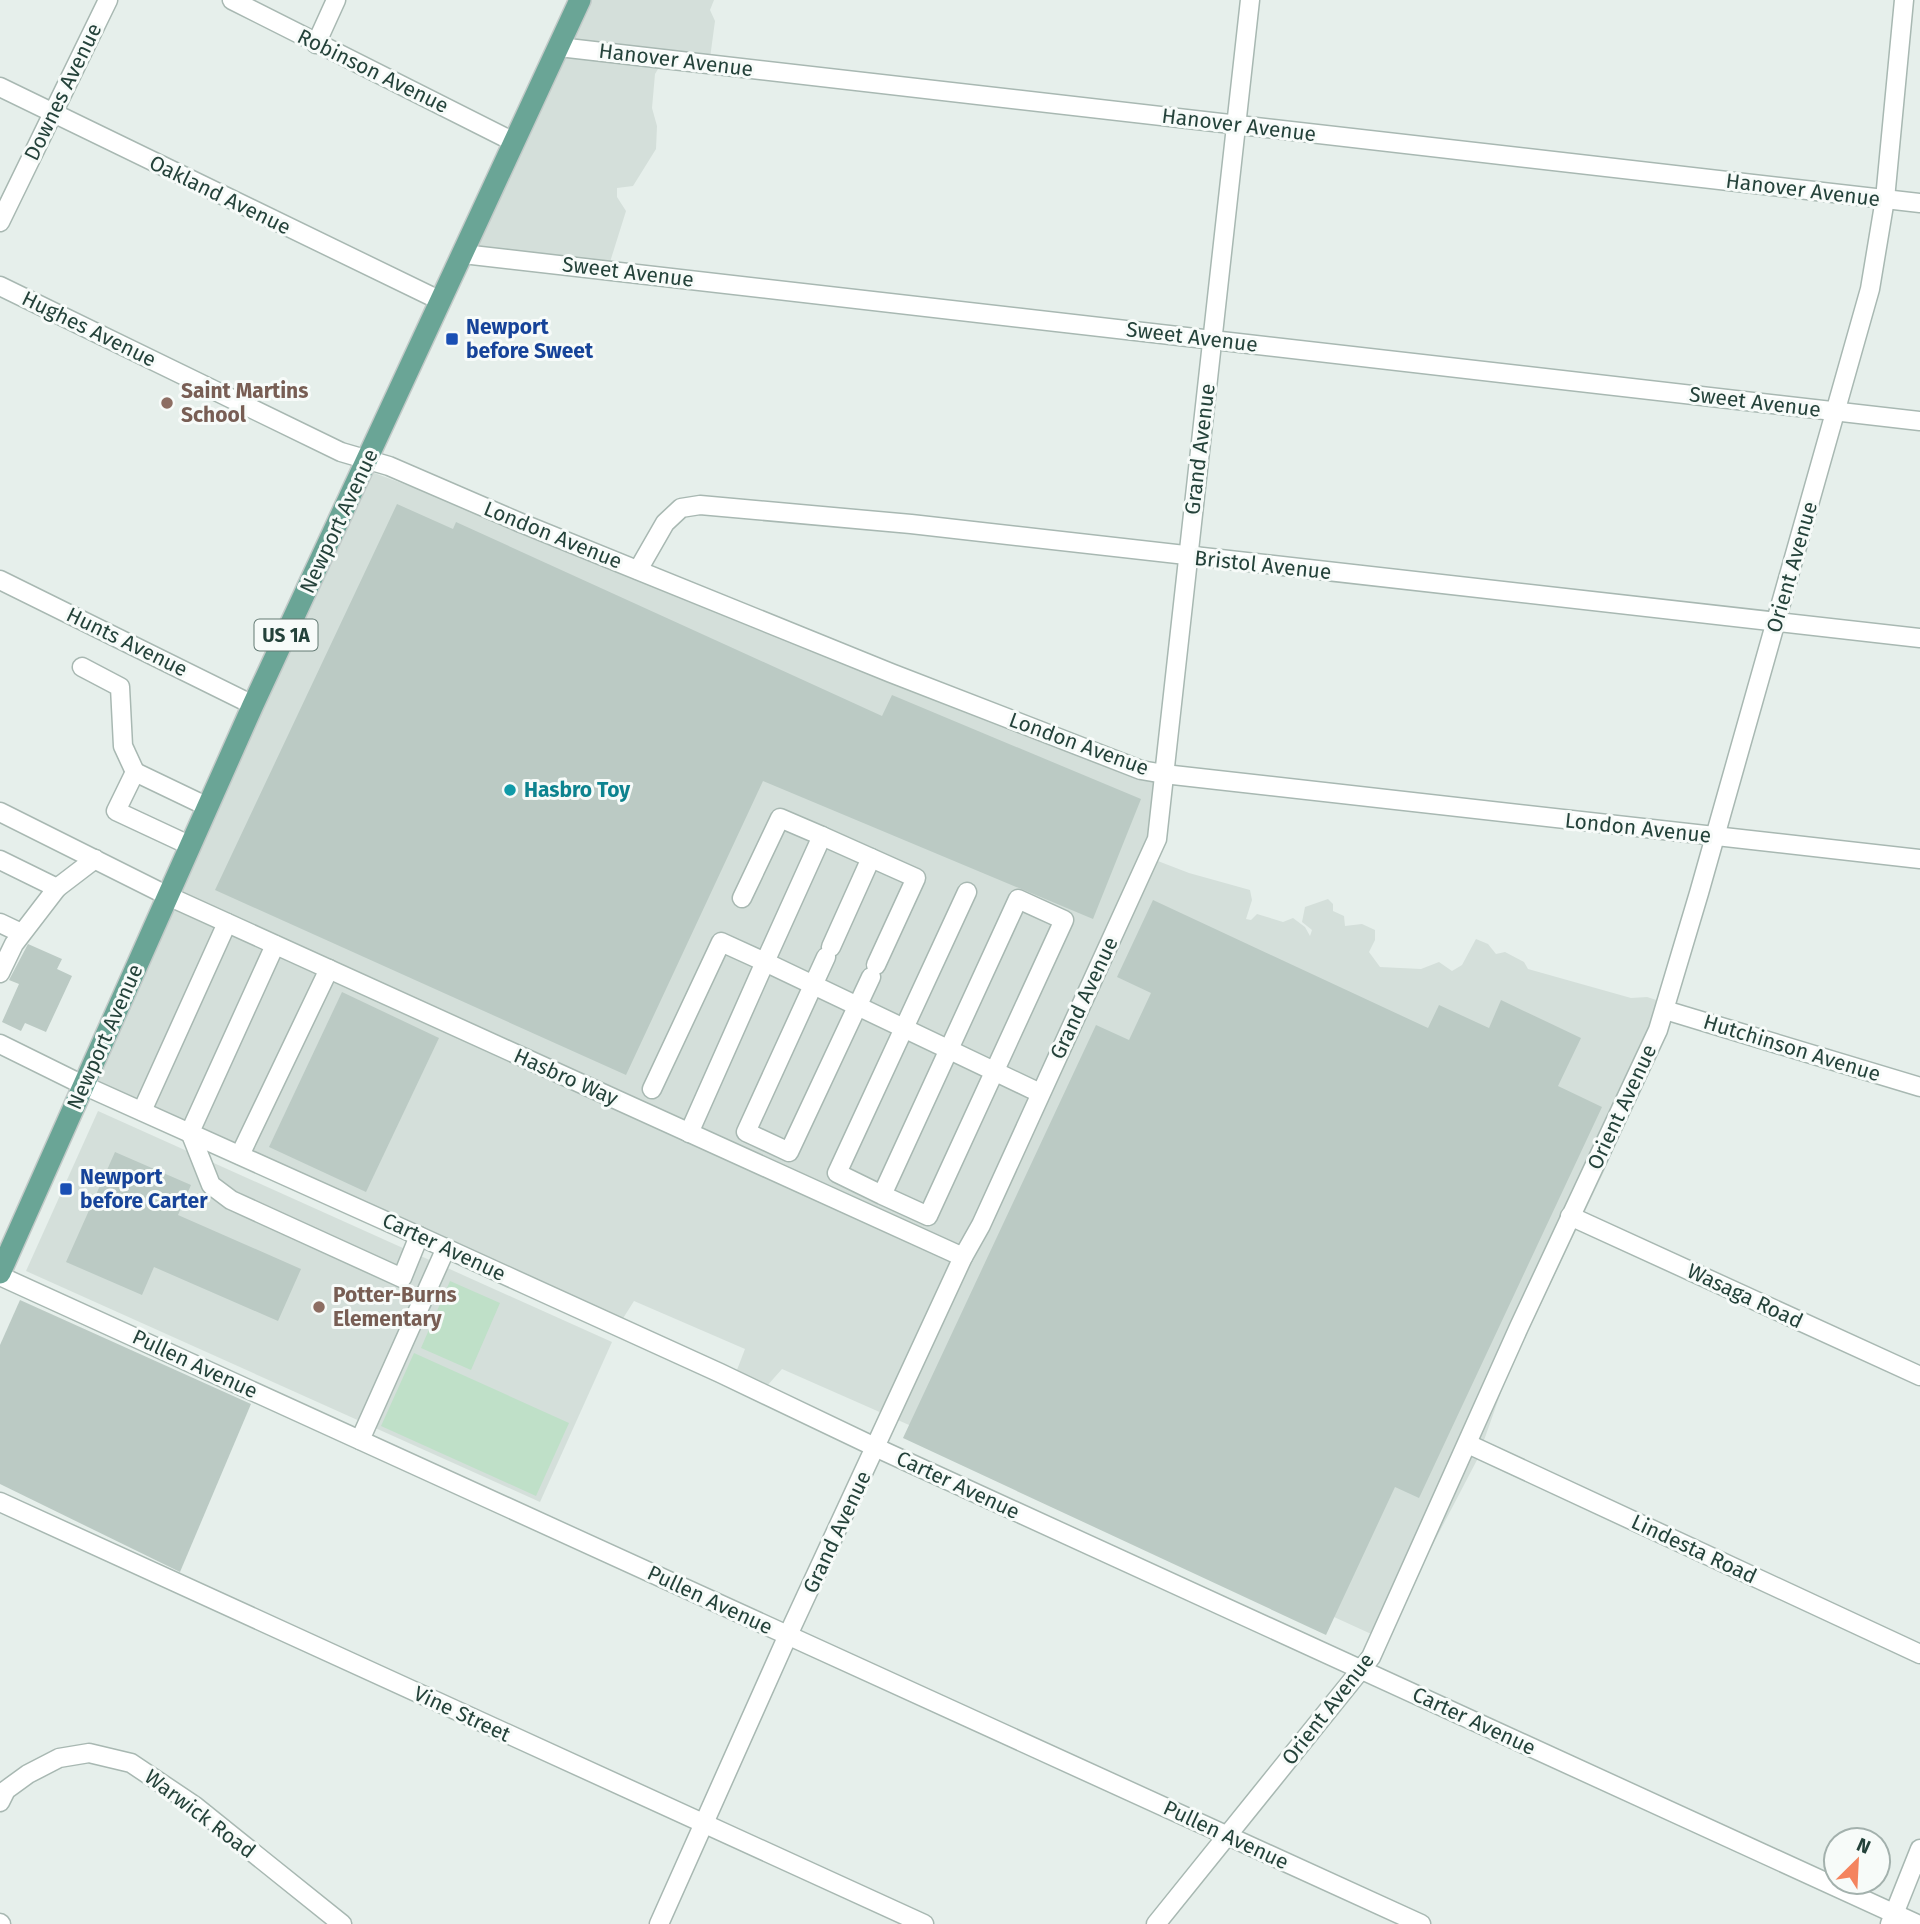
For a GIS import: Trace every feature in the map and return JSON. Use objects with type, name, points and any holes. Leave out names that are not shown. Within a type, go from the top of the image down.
[{"type":"main road","name":"Newport Avenue","points":[[0,1275],[253,705],[580,0]]},
{"type":"street","name":"Downes Avenue","points":[[0,222],[108,0]]},
{"type":"street","name":"Robinson Avenue","points":[[232,0],[514,142]]},
{"type":"street","points":[[316,44],[336,0]]},
{"type":"street","name":"Grand Avenue","points":[[659,1924],[788,1635],[877,1448],[963,1257],[981,1225],[1157,839],[1250,0]]},
{"type":"street","name":"Orient Avenue","points":[[1156,1924],[1371,1657],[1570,1216],[1658,1030],[1837,412],[1870,289],[1885,199],[1904,0]]},
{"type":"street","name":"Hanover Avenue","points":[[559,47],[1920,203]]},
{"type":"street","name":"Oakland Avenue","points":[[0,87],[441,301]]},
{"type":"street","name":"Sweet Avenue","points":[[463,254],[1920,421]]},
{"type":"street","name":"Hughes Avenue","points":[[0,286],[341,452],[368,460]]},
{"type":"street","name":"London Avenue","points":[[368,460],[389,466],[891,673],[1142,770],[1920,859]]},
{"type":"street","name":"Bristol Avenue","points":[[638,570],[665,523],[681,508],[700,505],[911,524],[1920,638]]},
{"type":"street","name":"Hunts Avenue","points":[[0,580],[253,705]]},
{"type":"street","points":[[82,667],[120,687],[123,746],[135,772],[208,807]]},
{"type":"street","points":[[135,772],[116,811],[191,846]]},
{"type":"street","points":[[0,833],[4,814]]},
{"type":"street","name":"Hasbro Way","points":[[4,814],[168,896],[963,1257]]},
{"type":"street","points":[[742,898],[780,818],[822,836],[916,878],[789,1152],[746,1132],[871,858]]},
{"type":"street","points":[[689,1133],[822,836]]},
{"type":"street","points":[[0,973],[13,944],[57,888],[95,859]]},
{"type":"street","points":[[0,860],[57,888]]},
{"type":"street","points":[[882,1195],[1018,899],[1064,920],[928,1216],[882,1195],[837,1173],[967,892]]},
{"type":"street","points":[[0,923],[21,933]]},
{"type":"street","points":[[142,1111],[227,923]]},
{"type":"street","points":[[652,1089],[721,942],[1040,1093]]},
{"type":"street","points":[[275,945],[190,1132],[211,1185],[231,1200],[402,1278],[419,1236]]},
{"type":"street","points":[[240,1155],[329,969]]},
{"type":"street","name":"Hutchinson Avenue","points":[[1665,1010],[1920,1087]]},
{"type":"street","name":"Carter Avenue","points":[[0,1044],[83,1085],[720,1373],[1893,1919],[1917,1924]]},
{"type":"street","name":"Wasaga Road","points":[[1570,1216],[1920,1376]]},
{"type":"street","points":[[360,1440],[446,1248]]},
{"type":"street","name":"Pullen Avenue","points":[[0,1275],[1421,1924]]},
{"type":"street","name":"Lindesta Road","points":[[1468,1444],[1920,1654]]},
{"type":"street","name":"Vine Street","points":[[0,1502],[925,1924]]},
{"type":"street","name":"Warwick Road","points":[[2,1793],[28,1774],[59,1759],[89,1753],[131,1763],[195,1806],[342,1924]]},
{"type":"street","points":[[1893,1919],[1920,1849]]},
{"type":"shaded area","points":[[580,0],[714,0],[710,10],[715,21],[708,73],[658,69],[655,74],[652,108],[657,126],[656,149],[633,186],[617,188],[617,197],[626,211],[605,278],[506,269],[467,250]]},
{"type":"shaded area","points":[[369,471],[635,570],[1161,779],[1150,858],[1189,873],[1250,890],[1252,900],[1246,919],[1251,920],[1257,914],[1283,922],[1293,918],[1305,927],[1310,936],[1312,930],[1302,922],[1305,907],[1328,899],[1333,904],[1333,911],[1344,916],[1345,926],[1362,924],[1375,930],[1375,940],[1369,952],[1380,967],[1421,969],[1439,962],[1452,971],[1462,965],[1476,939],[1488,944],[1496,954],[1505,952],[1524,962],[1528,969],[1631,998],[1647,997],[1672,1005],[1606,1167],[1506,1378],[1477,1460],[1385,1636],[1380,1638],[1061,1492],[782,1369],[757,1397],[732,1383],[745,1349],[634,1301],[615,1331],[83,1087]]},
{"type":"shaded area","name":"Potter-Burns Elementary","points":[[98,1111],[612,1342],[540,1502],[26,1271]]},
{"type":"green space","points":[[450,1281],[500,1303],[471,1370],[421,1348]]},
{"type":"green space","points":[[414,1353],[569,1423],[536,1496],[381,1426]]},
{"type":"building","name":"Hasbro Toy","points":[[397,504],[453,529],[456,522],[882,716],[892,695],[1141,799],[1093,919],[763,781],[626,1075],[215,890]]},
{"type":"building","points":[[1153,900],[1428,1028],[1439,1005],[1489,1028],[1501,1000],[1581,1038],[1558,1086],[1602,1107],[1419,1498],[1395,1487],[1326,1635],[903,1438],[1096,1025],[1129,1040],[1151,993],[1117,977]]},
{"type":"building","points":[[28,944],[62,959],[57,969],[72,976],[46,1032],[25,1023],[21,1031],[2,1022],[19,984],[9,980]]},
{"type":"building","points":[[342,992],[439,1038],[366,1192],[269,1147]]},
{"type":"building","name":"Potter-Burns Elementary","points":[[115,1152],[191,1185],[178,1215],[301,1269],[278,1321],[154,1267],[142,1295],[66,1262]]},
{"type":"building","points":[[20,1300],[251,1404],[180,1572],[0,1484],[0,1345]]},
{"type":"place","name":"Newport before Sweet","points":[[452,339]]},
{"type":"place","name":"Saint Martins School","points":[[167,403]]},
{"type":"place","name":"Hasbro Toy","points":[[510,790]]},
{"type":"place","name":"Newport before Carter","points":[[66,1189]]},
{"type":"place","name":"Potter-Burns Elementary","points":[[319,1307]]}]
